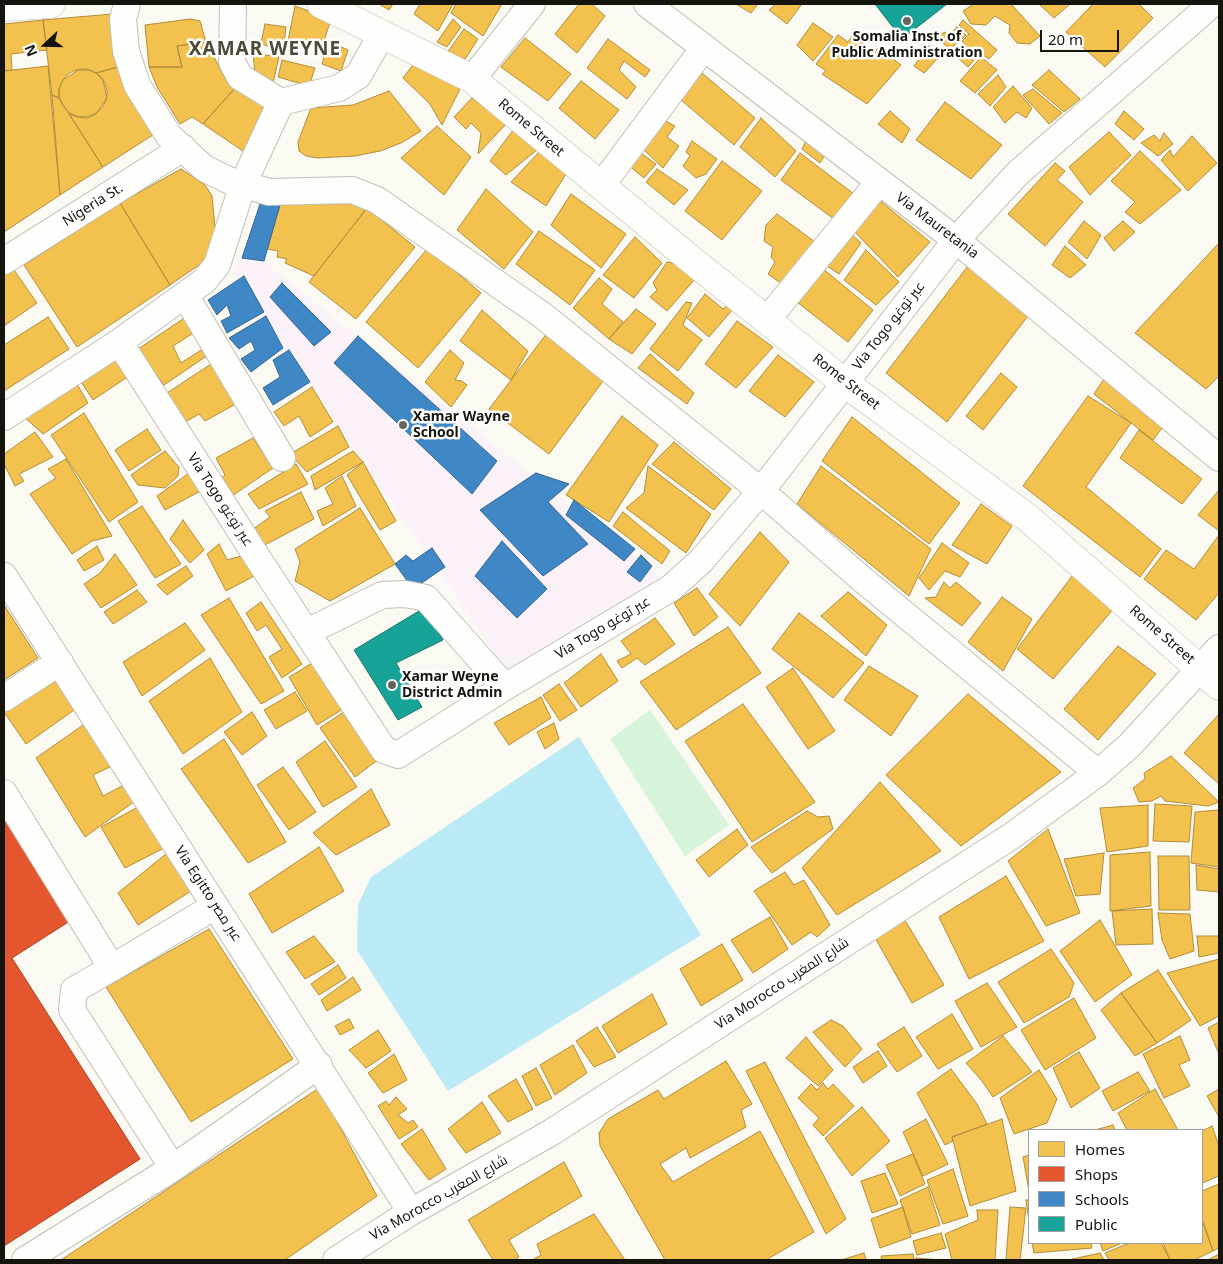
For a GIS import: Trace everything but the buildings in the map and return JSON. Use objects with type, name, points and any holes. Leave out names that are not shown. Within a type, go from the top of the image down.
[{"type":"street","points":[[4,7],[51,4]]},
{"type":"street","points":[[127,4],[123,19],[126,51],[137,85],[169,136],[204,168],[228,180],[269,192],[352,190],[376,200],[542,315],[761,491],[863,580],[1098,773]]},
{"type":"street","points":[[233,4],[232,62],[240,77],[281,102],[339,88],[358,76],[382,34]]},
{"type":"street","name":"Rome Street","points":[[321,4],[472,79],[845,383],[1028,518],[1209,677]]},
{"type":"street","points":[[472,79],[532,4]]},
{"type":"street","name":"Via Mauretania","points":[[647,4],[956,240],[1219,458]]},
{"type":"street","name":"Via Togo عبر توغو","points":[[118,343],[127,354],[384,750],[398,755],[504,687],[671,588],[701,561],[761,491],[956,240],[1018,173],[1212,4]]},
{"type":"street","points":[[601,186],[704,49]]},
{"type":"street","points":[[4,417],[118,343],[204,281],[217,264],[243,184],[281,102]]},
{"type":"street","name":"Nigeria St.","points":[[4,261],[183,148]]},
{"type":"street","points":[[767,320],[879,182]]},
{"type":"street","points":[[185,295],[282,458]]},
{"type":"street","name":"Via Egitto عبر مصر","points":[[4,576],[319,1065],[411,1212]]},
{"type":"street","points":[[307,632],[382,595],[405,594],[426,598],[504,687]]},
{"type":"street","name":"Via Morocco شارع المغرب","points":[[336,1260],[411,1212],[552,1132],[1013,835],[1098,773],[1209,677],[1219,648]]},
{"type":"street","points":[[4,698],[60,662]]},
{"type":"street","points":[[4,793],[112,968]]},
{"type":"street","points":[[173,1168],[72,1010],[74,990],[215,906]]},
{"type":"street","points":[[25,1260],[173,1168],[319,1065]]},
{"type":"shaded area","name":"Xamar Wayne School","points":[[245,247],[661,577],[508,673],[234,272]]},
{"type":"green space","points":[[650,710],[729,825],[685,856],[610,739]]},
{"type":"water","points":[[579,737],[701,935],[448,1091],[357,950],[358,905],[371,877]]},
{"type":"place","name":"Somalia Inst. of Public Administration","points":[[907,21]]},
{"type":"place","name":"Xamar Wayne School","points":[[403,425]]},
{"type":"place","name":"Xamar Weyne District Admin","points":[[392,685]]},
{"type":"district","name":"XAMAR WEYNE","points":[[265,50]]}]
